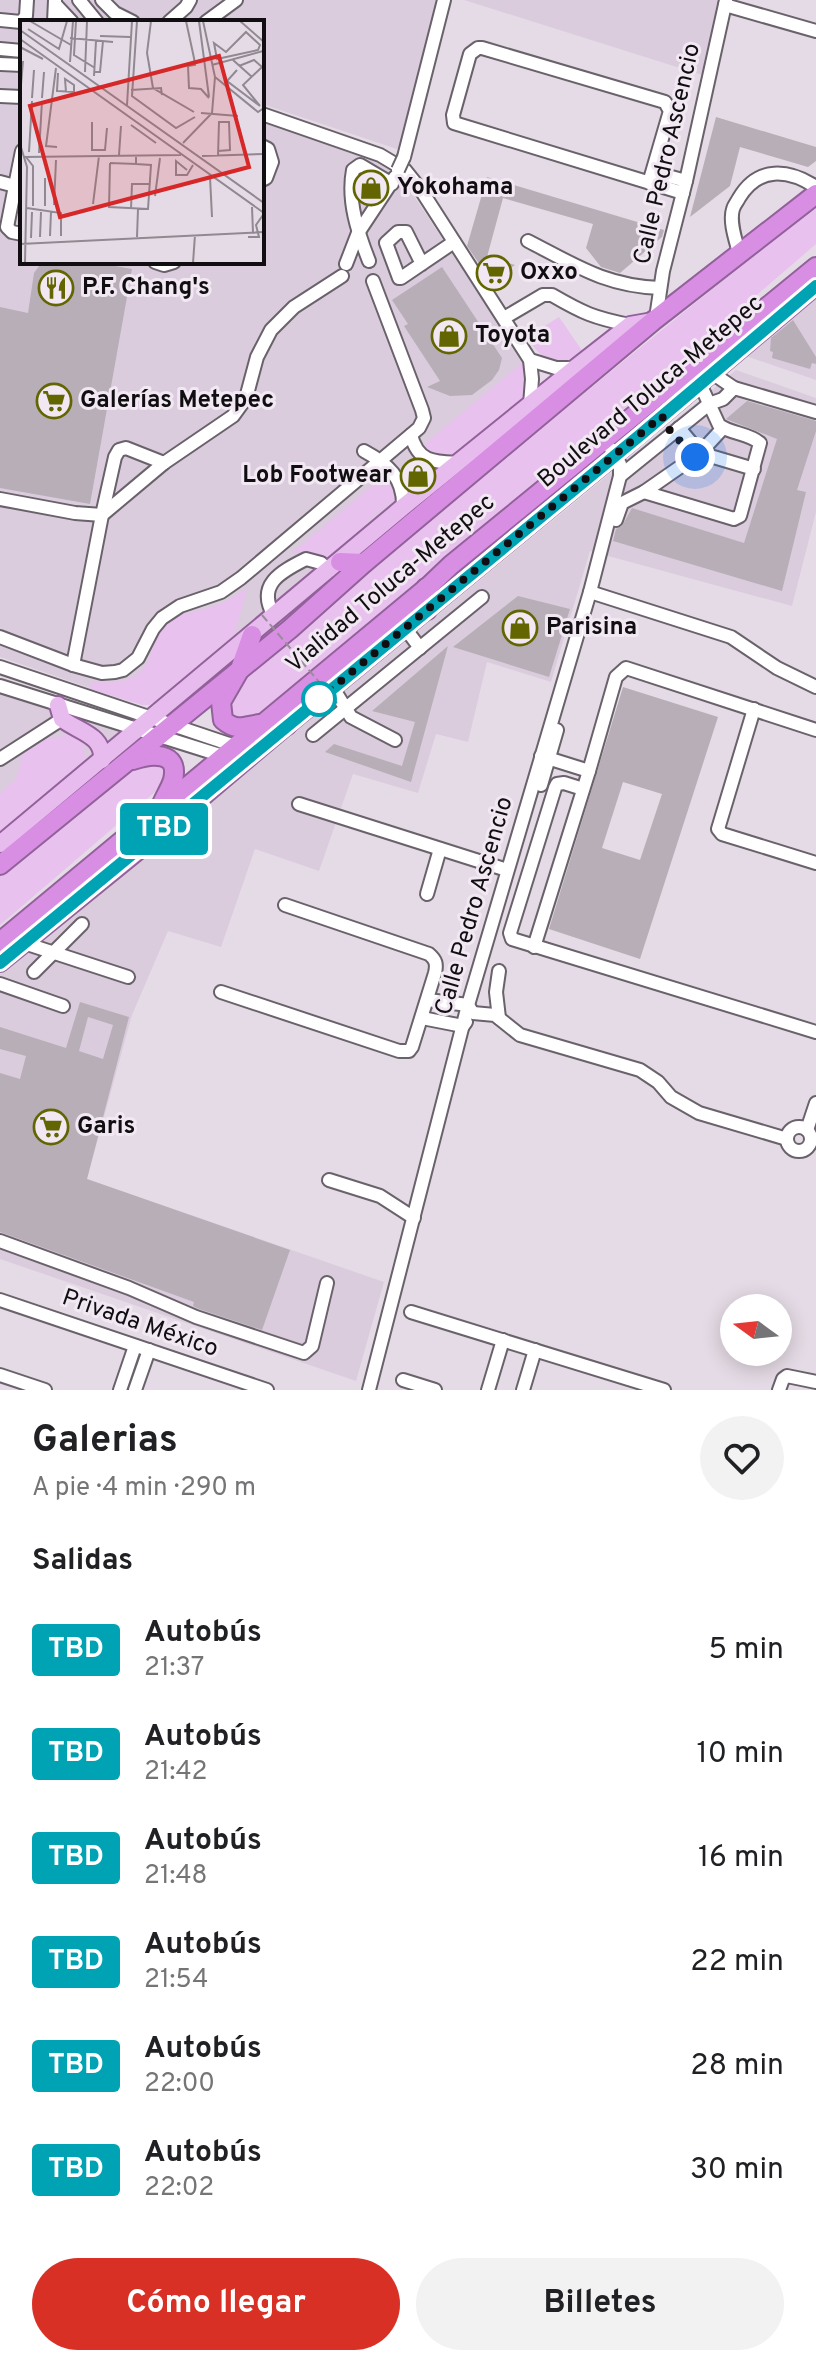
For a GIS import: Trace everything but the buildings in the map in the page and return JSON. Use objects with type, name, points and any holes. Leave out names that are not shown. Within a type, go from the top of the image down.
[{"type":"highway","name":"Vialidad Toluca-Metepec","points":[[0,865],[127,762],[154,728],[240,669],[290,629],[364,563],[655,320],[816,194]]},
{"type":"highway","name":"Vialidad Toluca-Metepec","points":[[13,939],[151,833],[160,810],[285,703],[432,590],[451,565],[610,447],[741,338],[816,267]]},
{"type":"highway","points":[[334,566],[364,563]]},
{"type":"highway","points":[[427,610],[432,590]]},
{"type":"highway","points":[[225,692],[267,656],[290,629]]},
{"type":"highway","points":[[252,635],[240,669],[221,702],[223,720],[239,729],[263,723],[288,724],[285,703]]},
{"type":"highway","points":[[127,762],[150,754],[170,762],[172,780],[160,810]]},
{"type":"main road","name":"Boulevard Toluca-Metepec","points":[[610,447],[662,416],[706,379],[741,338],[816,286]]},
{"type":"main road","points":[[0,844],[102,760],[154,728],[252,635],[268,615],[334,566],[575,368],[630,325],[655,320]]},
{"type":"main road","points":[[151,833],[288,724],[338,700],[405,628],[427,610]]},
{"type":"main road","points":[[60,712],[98,741],[103,753],[102,760]]},
{"type":"main road","points":[[0,963],[13,939]]},
{"type":"street","points":[[23,20],[26,16],[27,0]]},
{"type":"street","points":[[79,0],[95,20]]},
{"type":"street","points":[[102,0],[115,13],[129,20]]},
{"type":"street","points":[[171,20],[190,0]]},
{"type":"street","points":[[209,20],[236,0]]},
{"type":"street","points":[[0,499],[102,515],[164,463],[233,416],[246,398],[257,357],[271,330],[294,307],[344,270],[358,233],[392,184],[404,157],[444,0]]},
{"type":"street","points":[[726,2],[816,31]]},
{"type":"street","name":"Calle Pedro Ascencio","points":[[655,320],[726,2]]},
{"type":"street","points":[[55,4],[70,20]]},
{"type":"street","points":[[0,20],[20,22]]},
{"type":"street","points":[[651,178],[670,111],[668,104],[482,48],[470,54],[453,115],[454,123],[651,178],[684,187]]},
{"type":"street","points":[[0,64],[20,65]]},
{"type":"street","points":[[0,96],[20,97]]},
{"type":"street","points":[[264,115],[380,155],[405,170],[530,360],[530,405]]},
{"type":"street","points":[[264,147],[268,149],[272,162],[264,179]]},
{"type":"street","points":[[20,161],[7,227],[20,234]]},
{"type":"street","points":[[369,261],[358,233],[351,182],[353,170],[360,165],[392,184]]},
{"type":"street","points":[[739,253],[732,210],[746,187],[769,173],[797,175],[816,187]]},
{"type":"street","points":[[0,182],[15,186]]},
{"type":"street","points":[[528,241],[608,280],[633,287],[660,288]]},
{"type":"street","points":[[422,264],[454,242]]},
{"type":"street","points":[[0,637],[102,673],[115,672],[131,665],[162,618],[180,606],[221,592],[241,578],[411,435],[423,423],[422,410],[373,281]]},
{"type":"street","points":[[504,318],[547,294],[598,319],[630,325]]},
{"type":"street","points":[[530,360],[556,368],[575,368]]},
{"type":"street","points":[[644,492],[737,519],[740,516],[760,443],[723,428],[714,418],[706,379],[816,412]]},
{"type":"street","points":[[620,476],[709,404],[723,399],[734,388]]},
{"type":"street","points":[[662,416],[663,422],[676,430],[698,455],[754,469]]},
{"type":"street","points":[[614,527],[622,503],[644,492],[698,455],[723,428]]},
{"type":"street","points":[[411,435],[423,457],[436,462],[459,463]]},
{"type":"street","name":"Calle Pedro Ascencio","points":[[369,1390],[463,1026],[507,870],[545,758],[620,476],[620,464],[610,447]]},
{"type":"street","points":[[73,665],[115,457],[119,450],[126,448],[164,463]]},
{"type":"street","points":[[364,451],[380,460],[402,485],[403,507]]},
{"type":"street","points":[[268,615],[266,595],[269,584],[306,559],[334,566]]},
{"type":"street","points":[[432,590],[457,619]]},
{"type":"street","points":[[590,592],[731,637],[777,668],[816,687]]},
{"type":"street","points":[[313,735],[338,700],[420,648],[482,597]]},
{"type":"street","points":[[405,628],[420,648]]},
{"type":"street","points":[[0,667],[154,728],[229,751]]},
{"type":"street","points":[[534,947],[616,677],[626,668],[816,730]]},
{"type":"street","points":[[0,686],[60,712],[154,728]]},
{"type":"street","points":[[338,700],[357,722],[395,740]]},
{"type":"street","points":[[754,709],[717,826],[719,832],[816,863]]},
{"type":"street","points":[[0,759],[60,712]]},
{"type":"street","points":[[545,758],[589,771]]},
{"type":"street","points":[[583,789],[557,784],[510,933],[514,942],[816,1032]]},
{"type":"street","points":[[299,804],[507,870]]},
{"type":"street","points":[[427,894],[440,849]]},
{"type":"street","points":[[221,992],[405,1052],[412,1047],[428,1000],[436,964],[434,958],[285,905]]},
{"type":"street","points":[[34,972],[82,924]]},
{"type":"street","points":[[13,939],[128,977]]},
{"type":"street","points":[[499,971],[496,992],[499,1018]]},
{"type":"street","points":[[0,984],[63,1006]]},
{"type":"street","points":[[428,1000],[499,1018],[520,1035],[649,1074],[671,1097],[699,1113],[787,1139]]},
{"type":"street","points":[[422,1018],[463,1026]]},
{"type":"street","points":[[807,1130],[796,1127],[789,1131],[789,1147],[801,1151],[810,1142],[807,1130],[816,1103]]},
{"type":"street","points":[[329,1180],[380,1196],[414,1218]]},
{"type":"street","points":[[0,1241],[129,1288],[196,1317],[304,1353],[312,1346],[327,1283]]},
{"type":"street","name":"Privada México","points":[[0,1300],[267,1390]]},
{"type":"street","points":[[411,1312],[664,1390]]},
{"type":"street","points":[[488,1390],[503,1340]]},
{"type":"street","points":[[120,1390],[135,1346]]},
{"type":"street","points":[[135,1390],[149,1350]]},
{"type":"street","points":[[523,1390],[535,1350]]},
{"type":"street","points":[[0,1375],[45,1390]]},
{"type":"street","points":[[779,1390],[784,1377],[794,1383],[816,1382]]},
{"type":"street","points":[[403,1380],[435,1390]]},
{"type":"path","points":[[268,615],[338,700]]},
{"type":"shaded area","points":[[0,0],[449,0],[412,154],[264,105],[264,20],[20,20],[20,57],[0,56]]},
{"type":"shaded area","points":[[464,0],[718,0],[702,75]]},
{"type":"shaded area","points":[[0,72],[20,73],[20,264],[264,264],[264,121],[368,156],[399,173],[530,372],[522,407],[165,703],[140,703],[0,657]]},
{"type":"shaded area","points":[[816,203],[816,244],[262,714],[240,724],[227,713],[229,696],[241,682],[418,528],[726,278],[810,204]]},
{"type":"shaded area","points":[[816,299],[816,380],[746,356]]},
{"type":"shaded area","points":[[559,317],[583,352],[558,362],[545,358],[527,337]]},
{"type":"shaded area","points":[[522,363],[526,370],[526,396],[523,402],[498,424],[449,457],[437,456],[429,451],[425,444]]},
{"type":"shaded area","points":[[736,370],[816,398],[816,512],[792,606],[590,551],[551,682],[487,662],[468,742],[436,734],[418,793],[353,774],[319,871],[255,849],[221,947],[168,931],[132,1015],[87,1179],[384,1282],[356,1381],[0,1259],[0,974]]},
{"type":"shaded area","points":[[392,479],[400,495],[368,521],[342,551],[328,560],[292,553],[373,485]]},
{"type":"shaded area","points":[[247,588],[235,634],[149,705],[90,689],[92,681],[118,682],[141,671],[157,634],[171,620],[218,605]]},
{"type":"shaded area","points":[[0,685],[133,731],[0,841]]},
{"type":"shaded area","points":[[75,735],[84,748],[86,765],[0,837],[0,793],[16,780],[23,754],[44,738]]},
{"type":"shaded area","points":[[162,762],[167,773],[163,785],[0,925],[0,875],[108,786],[144,763]]},
{"type":"bus line","name":"TBD","points":[[0,963],[639,436],[816,286]]},
{"type":"place","name":"Yokohama","points":[[371,188]]},
{"type":"place","name":"Oxxo","points":[[494,273]]},
{"type":"place","name":"P.F. Chang's","points":[[56,288]]},
{"type":"place","name":"Toyota","points":[[449,336]]},
{"type":"place","name":"Galerías Metepec","points":[[54,401]]},
{"type":"place","name":"Lob Footwear","points":[[418,476]]},
{"type":"place","name":"Parisina","points":[[520,628]]},
{"type":"place","name":"Garis","points":[[51,1127]]},
{"type":"route","points":[[319,699],[662,416],[666,426],[695,457]]}]
